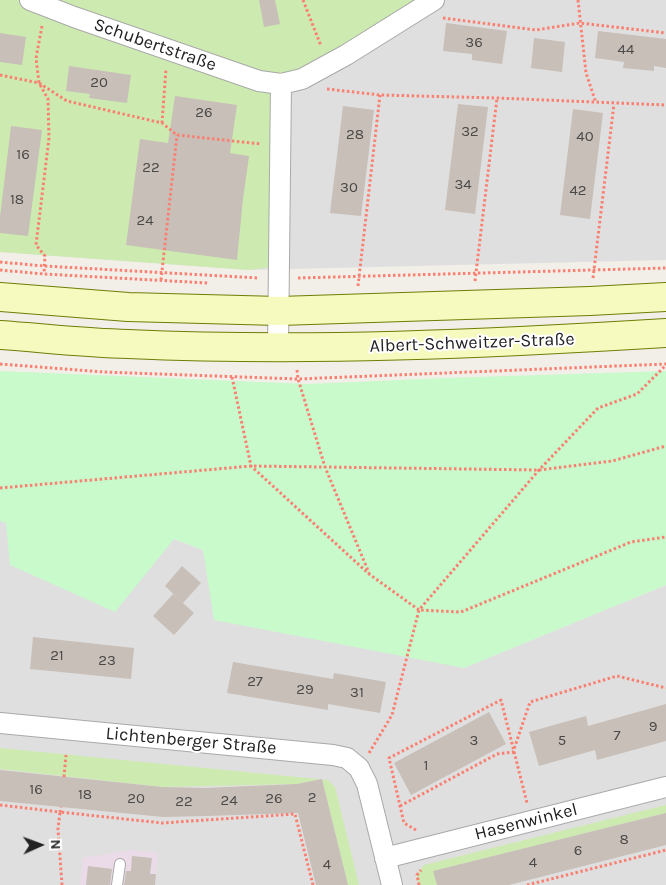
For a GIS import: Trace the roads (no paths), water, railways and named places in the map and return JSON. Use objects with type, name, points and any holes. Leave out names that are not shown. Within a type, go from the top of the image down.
[{"type":"main road","points":[[0,297],[128,307],[279,311],[666,297]]},
{"type":"main road","name":"Albert-Schweitzer-Straße","points":[[0,335],[128,344],[278,348],[430,346],[666,333]]},
{"type":"street","name":"Schubertstraße","points":[[38,3],[260,82],[281,84],[302,79],[328,65],[434,0]]},
{"type":"street","points":[[278,348],[281,84]]},
{"type":"street","name":"Lichtenberger Straße","points":[[0,723],[333,755],[347,758],[363,776],[385,858]]},
{"type":"street","name":"Hasenwinkel","points":[[385,858],[666,787]]},
{"type":"street","points":[[385,858],[392,885]]},
{"type":"lane","points":[[117,885],[120,864]]}]
